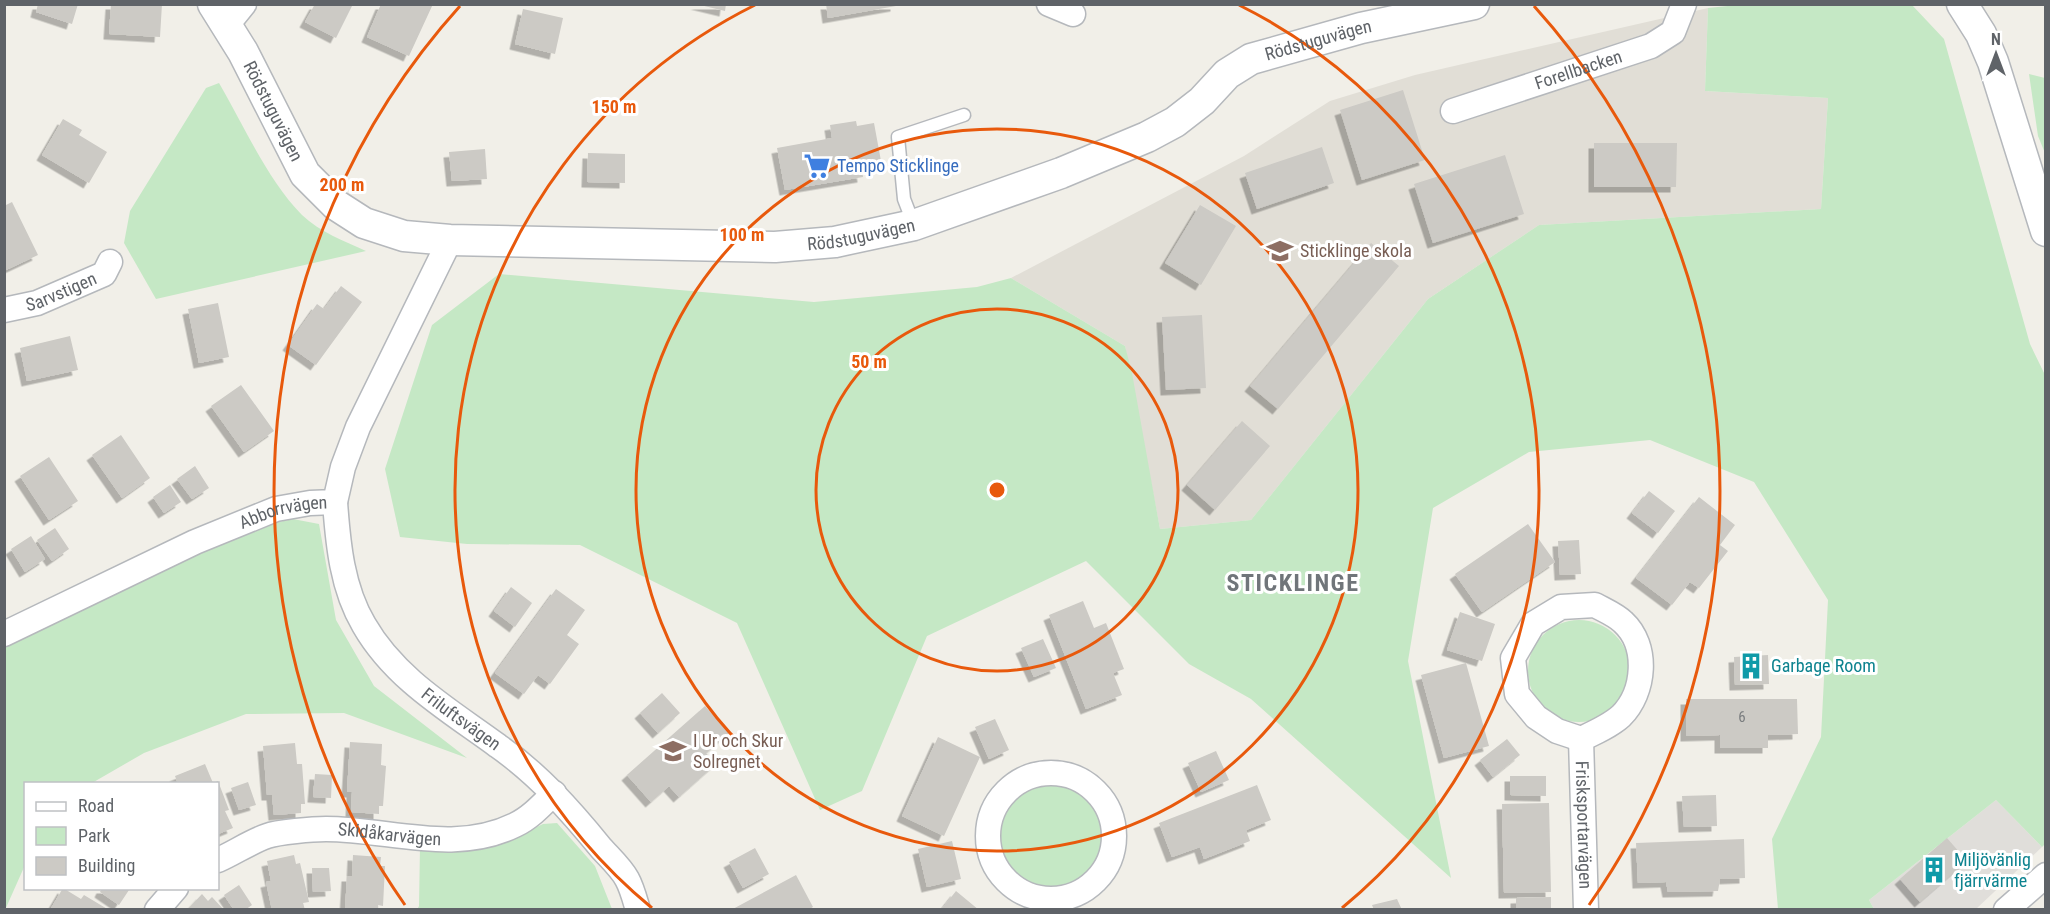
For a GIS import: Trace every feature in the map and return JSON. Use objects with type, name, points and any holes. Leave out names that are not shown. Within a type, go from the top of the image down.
[{"type":"street","points":[[1050,4],[1074,14]]},
{"type":"street","name":"Rödstuguvägen","points":[[228,12],[243,52],[305,174],[336,205],[364,223],[404,236],[450,240],[775,247],[835,242],[914,225],[1061,173],[1148,137],[1175,122],[1202,101],[1227,74],[1251,59],[1361,28],[1474,4]]},
{"type":"street","name":"Forellbacken","points":[[1453,111],[1651,46],[1673,32],[1684,4]]},
{"type":"street","points":[[1962,4],[1981,34],[1993,62],[2046,231]]},
{"type":"street","name":"Abborrvägen","points":[[4,634],[195,542],[276,509],[310,503],[335,502],[343,467],[358,427],[450,240]]},
{"type":"street","name":"Sarvstigen","points":[[4,310],[36,303],[104,274],[110,262]]},
{"type":"street","name":"Friluftsvägen","points":[[335,502],[338,549],[346,584],[362,624],[377,647],[395,667],[433,700],[538,776],[627,879],[638,909]]},
{"type":"street","name":"Frisksportarvägen","points":[[1595,605],[1624,622],[1638,645],[1641,667],[1636,695],[1621,716],[1581,740],[1557,731],[1536,717],[1517,694],[1513,658],[1533,624],[1561,607],[1595,605]]},
{"type":"street","name":"Frisksportarvägen","points":[[1581,740],[1586,909]]},
{"type":"street","points":[[1046,772],[1068,775],[1093,788],[1107,807],[1114,826],[1113,847],[1106,867],[1078,902],[1032,896],[1013,886],[998,870],[989,850],[988,828],[994,808],[1007,790],[1025,778],[1046,772]]},
{"type":"street","name":"Skidåkarvägen","points":[[219,860],[268,835],[325,829],[464,841],[516,824],[554,794]]},
{"type":"street","points":[[2006,909],[2046,875]]},
{"type":"street","points":[[157,909],[174,890]]},
{"type":"lane","points":[[914,225],[904,199],[898,137],[964,115]]},
{"type":"shaded area","name":"Sticklinge skola","points":[[1708,8],[1705,91],[1828,98],[1821,209],[1539,225],[1428,299],[1251,520],[1160,529],[1125,346],[1011,278],[1244,156],[1330,101],[1415,75]]},
{"type":"shaded area","points":[[1996,800],[2042,847],[1976,909],[1874,909],[1869,900]]},
{"type":"green space","points":[[1747,4],[1912,5],[1944,39],[2030,344],[2045,375],[2045,844],[2042,847],[1996,800],[1869,900],[1874,909],[1778,909],[1772,839],[1821,737],[1828,600],[1754,482],[1650,440],[1529,452],[1433,508],[1408,661],[1451,878],[1251,699],[1189,664],[1086,561],[927,636],[862,791],[820,810],[737,623],[580,545],[467,544],[400,537],[385,469],[432,325],[499,274],[814,302],[977,287],[1011,278],[1125,346],[1132,373],[1160,529],[1251,520],[1428,299],[1539,225],[1821,209],[1828,98],[1705,91],[1708,8]]},
{"type":"green space","points":[[2029,74],[2045,78],[2045,153],[2038,136]]},
{"type":"green space","points":[[219,83],[267,169],[302,215],[332,236],[366,251],[156,299],[124,243],[130,211],[206,88]]},
{"type":"green space","points":[[293,519],[319,524],[336,620],[374,686],[467,758],[344,713],[246,714],[144,753],[94,782],[24,782],[24,867],[5,910],[5,647],[199,554],[279,522]]},
{"type":"green space","points":[[1579,620],[1598,624],[1615,635],[1626,652],[1630,671],[1626,690],[1615,707],[1598,718],[1579,722],[1560,718],[1543,707],[1532,690],[1528,671],[1532,652],[1543,635],[1560,624]]},
{"type":"green space","points":[[1052,785],[1071,789],[1088,800],[1099,817],[1103,836],[1099,855],[1088,872],[1071,883],[1052,887],[1033,883],[1016,872],[1005,855],[1001,836],[1005,817],[1016,800],[1033,789]]},
{"type":"green space","points":[[557,823],[595,866],[612,909],[417,910],[419,906],[420,847],[516,837],[543,824]]},
{"type":"building","points":[[38,4],[78,4],[72,24],[36,12]]},
{"type":"building","points":[[111,4],[162,4],[160,37],[109,34]]},
{"type":"building","points":[[315,4],[353,4],[336,38],[305,22]]},
{"type":"building","points":[[381,4],[433,4],[409,56],[367,37]]},
{"type":"building","points":[[696,4],[726,4],[725,11]]},
{"type":"building","points":[[826,4],[896,4],[896,6],[828,18]]},
{"type":"building","points":[[523,9],[563,18],[555,54],[515,44]]},
{"type":"building","points":[[1403,90],[1425,160],[1362,180],[1340,110]]},
{"type":"building","points":[[63,119],[82,130],[79,135],[107,152],[89,183],[42,155]]},
{"type":"building","points":[[856,121],[857,126],[874,123],[881,161],[861,164],[863,177],[785,190],[777,148],[832,138],[830,125]]},
{"type":"building","points":[[1594,143],[1677,143],[1676,187],[1594,187]]},
{"type":"building","points":[[1322,147],[1334,183],[1257,209],[1245,173]]},
{"type":"building","points":[[485,149],[487,179],[452,181],[449,152]]},
{"type":"building","points":[[588,153],[625,154],[625,183],[587,182]]},
{"type":"building","points":[[1505,155],[1524,214],[1433,243],[1414,184]]},
{"type":"building","points":[[12,202],[38,255],[6,270],[4,206]]},
{"type":"building","points":[[1200,205],[1236,226],[1201,285],[1165,263]]},
{"type":"building","points":[[1371,243],[1399,266],[1278,409],[1250,386]]},
{"type":"building","points":[[341,286],[362,302],[316,365],[288,345],[317,304],[324,309]]},
{"type":"building","points":[[218,303],[229,357],[199,363],[188,309]]},
{"type":"building","points":[[1202,315],[1206,388],[1166,390],[1162,317]]},
{"type":"building","points":[[70,336],[78,370],[27,381],[20,348]]},
{"type":"building","points":[[241,385],[274,431],[244,452],[211,406]]},
{"type":"building","points":[[1242,421],[1270,446],[1215,510],[1187,485]]},
{"type":"building","points":[[121,435],[150,478],[122,498],[92,455]]},
{"type":"building","points":[[49,457],[78,501],[49,520],[20,476]]},
{"type":"building","points":[[195,466],[209,488],[192,499],[177,479]]},
{"type":"building","points":[[170,485],[181,502],[164,513],[153,497]]},
{"type":"building","points":[[1649,491],[1675,511],[1658,533],[1632,513]]},
{"type":"building","points":[[1699,497],[1735,525],[1720,545],[1728,551],[1699,588],[1690,582],[1672,605],[1636,578]]},
{"type":"building","points":[[1528,524],[1555,562],[1482,612],[1455,574]]},
{"type":"building","points":[[55,528],[69,549],[52,561],[37,540]]},
{"type":"building","points":[[31,536],[45,559],[25,572],[11,549]]},
{"type":"building","points":[[1579,540],[1581,574],[1560,575],[1558,541]]},
{"type":"building","points":[[511,587],[532,603],[515,627],[494,611]]},
{"type":"building","points":[[556,589],[585,610],[567,635],[579,644],[550,684],[538,675],[524,694],[495,673]]},
{"type":"building","points":[[1083,601],[1094,628],[1106,623],[1124,669],[1113,673],[1122,695],[1086,709],[1049,615]]},
{"type":"building","points":[[1460,612],[1495,624],[1482,661],[1447,650]]},
{"type":"building","points":[[1043,639],[1056,668],[1034,677],[1021,648]]},
{"type":"building","name":"Garbage Room","points":[[1768,655],[1769,684],[1735,685],[1734,657]]},
{"type":"building","points":[[1466,663],[1489,746],[1444,758],[1421,675]]},
{"type":"building","points":[[662,693],[680,713],[658,733],[640,713]]},
{"type":"building","points":[[1686,699],[1797,699],[1798,734],[1768,735],[1768,748],[1720,748],[1720,735],[1686,736]]},
{"type":"building","points":[[705,706],[729,733],[706,753],[716,764],[679,797],[669,786],[651,802],[627,775]]},
{"type":"building","points":[[995,719],[1009,750],[989,759],[975,727]]},
{"type":"building","points":[[938,737],[980,757],[944,836],[902,816]]},
{"type":"building","points":[[1507,739],[1520,755],[1493,777],[1480,760]]},
{"type":"building","points":[[350,742],[382,744],[381,765],[386,766],[383,806],[379,806],[379,814],[351,812],[352,792],[347,792]]},
{"type":"building","points":[[295,743],[297,764],[302,764],[305,804],[301,804],[301,813],[274,815],[272,795],[267,795],[263,746]]},
{"type":"building","points":[[1216,751],[1229,780],[1201,792],[1188,763]]},
{"type":"building","points":[[205,764],[213,782],[177,782],[175,776]]},
{"type":"building","points":[[315,774],[332,775],[331,798],[313,797]]},
{"type":"building","points":[[1510,776],[1546,776],[1546,796],[1510,795]]},
{"type":"building","points":[[248,782],[256,805],[239,810],[231,788]]},
{"type":"building","points":[[219,784],[229,810],[225,811],[233,828],[219,834]]},
{"type":"building","points":[[1257,785],[1271,820],[1246,830],[1250,841],[1204,859],[1200,847],[1172,857],[1159,823]]},
{"type":"building","points":[[1716,795],[1717,826],[1684,827],[1682,796]]},
{"type":"building","points":[[1549,803],[1551,892],[1504,893],[1502,804]]},
{"type":"building","name":"Miljövänlig fjärrvärme","points":[[1947,838],[1967,861],[1920,902],[1900,879]]},
{"type":"building","points":[[1744,839],[1745,878],[1720,879],[1718,891],[1668,892],[1666,882],[1638,883],[1636,843]]},
{"type":"building","points":[[952,841],[961,879],[927,887],[918,849]]},
{"type":"building","points":[[755,848],[769,874],[743,888],[729,862]]},
{"type":"building","points":[[294,855],[296,864],[300,863],[309,902],[303,903],[305,910],[272,910],[266,882],[271,881],[267,861]]},
{"type":"building","points":[[353,855],[381,857],[380,866],[385,866],[383,906],[378,905],[378,910],[345,910],[347,876],[352,876]]},
{"type":"building","points":[[312,868],[329,868],[331,891],[313,892]]},
{"type":"building","points":[[796,875],[813,907],[808,910],[731,910]]},
{"type":"building","points":[[239,885],[252,905],[245,910],[234,910],[224,895]]},
{"type":"building","points":[[62,890],[66,890],[81,899],[84,895],[109,910],[50,910]]},
{"type":"building","points":[[101,890],[129,890],[119,905],[100,892]]},
{"type":"building","points":[[956,891],[979,910],[941,910]]},
{"type":"building","points":[[202,894],[208,901],[212,897],[224,910],[187,910]]},
{"type":"building","points":[[1551,897],[1551,910],[1516,910],[1516,898]]},
{"type":"building","points":[[1397,899],[1402,910],[1374,910],[1372,905]]},
{"type":"place","name":"Tempo Sticklinge","points":[[817,166]]},
{"type":"place","name":"Sticklinge skola","points":[[1280,251]]},
{"type":"place","name":"Garbage Room","points":[[1751,666]]},
{"type":"place","name":"I Ur och Skur Solregnet","points":[[673,751]]},
{"type":"place","name":"Miljövänlig fjärrvärme","points":[[1934,870]]},
{"type":"district","name":"STICKLINGE","points":[[1293,583]]}]
